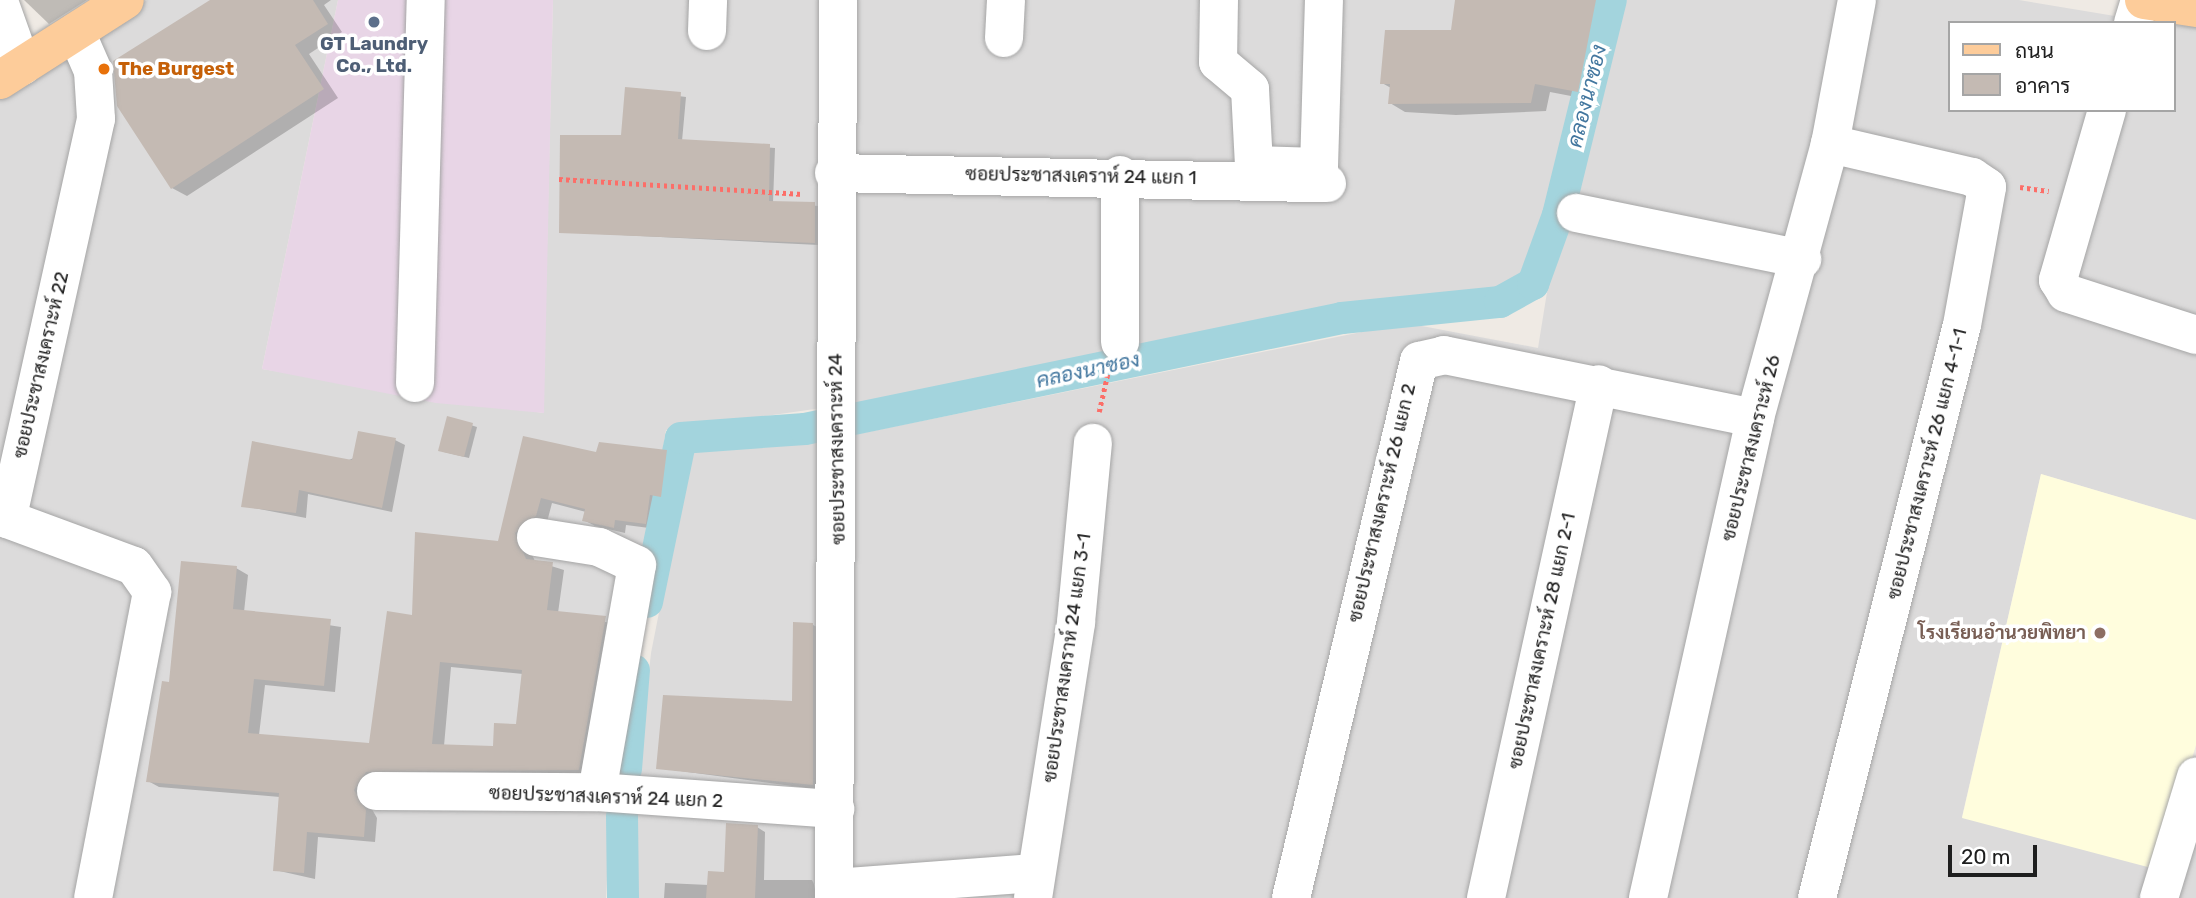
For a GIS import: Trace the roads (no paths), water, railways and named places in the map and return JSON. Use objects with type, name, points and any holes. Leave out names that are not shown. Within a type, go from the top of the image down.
[{"type":"main road","points":[[11,73],[125,0]]},
{"type":"main road","points":[[2142,0],[2196,8]]},
{"type":"street","points":[[415,383],[426,0]]},
{"type":"street","name":"ซอยประชาสงเคราะห์ 24","points":[[834,893],[840,460],[836,399],[834,184],[838,0]]},
{"type":"street","points":[[1004,38],[1006,0]]},
{"type":"street","points":[[1219,0],[1218,62],[1250,89],[1254,166],[1319,167],[1324,0]]},
{"type":"street","name":"ซอยประชาสงเคราะห์ 26","points":[[1648,898],[1755,418],[1802,258],[1830,144],[1857,0]]},
{"type":"street","points":[[2134,21],[2142,0]]},
{"type":"street","points":[[0,5],[11,73]]},
{"type":"street","name":"ซอยประชาสงเคราะห์ 22","points":[[76,32],[95,83],[96,119],[3,519],[134,566],[152,592],[93,898]]},
{"type":"street","points":[[2106,112],[2061,261],[2059,280],[2066,293],[2196,335]]},
{"type":"street","name":"ซอยประชาสงเคราะห์ 26 แยก 4-1-1","points":[[1817,898],[1962,325],[1987,187],[1972,177],[1830,144]]},
{"type":"street","points":[[1119,176],[1119,342]]},
{"type":"street","name":"ซอยประชาสงเคราห์ 24 แยก 1","points":[[834,184],[1119,176],[1327,183]]},
{"type":"street","points":[[1576,213],[1802,258]]},
{"type":"street","name":"ซอยประชาสงเคราะห์ 26 แยก 2","points":[[1291,898],[1419,361],[1444,355],[1599,384],[1755,418]]},
{"type":"street","name":"ซอยประชาสงเคราะห์ 28 แยก 2-1","points":[[1486,898],[1599,384]]},
{"type":"street","name":"ซอยประชาสงเคราห์ 24 แยก 3-1","points":[[1034,885],[1076,622],[1093,443]]},
{"type":"street","points":[[536,537],[599,547],[637,565],[597,792]]},
{"type":"street","points":[[2159,898],[2196,777]]},
{"type":"street","name":"ซอยประชาสงเคราห์ 24 แยก 2","points":[[376,791],[597,792],[835,809]]},
{"type":"street","points":[[834,893],[1034,885]]},
{"type":"waterway","name":"คลองนาซอง","points":[[647,602],[681,438],[805,429],[1342,318],[1500,302],[1533,284],[1558,215],[1611,0]]},
{"type":"waterway","name":"คลองนาซอง","points":[[626,769],[634,670]]},
{"type":"waterway","name":"คลองนาซอง","points":[[622,816],[623,898]]},
{"type":"place","name":"GT Laundry Co., Ltd.","points":[[374,22]]},
{"type":"place","name":"The Burgest","points":[[104,69]]},
{"type":"place","name":"โรงเรียนอำนวยพิทยา","points":[[2100,633]]}]
